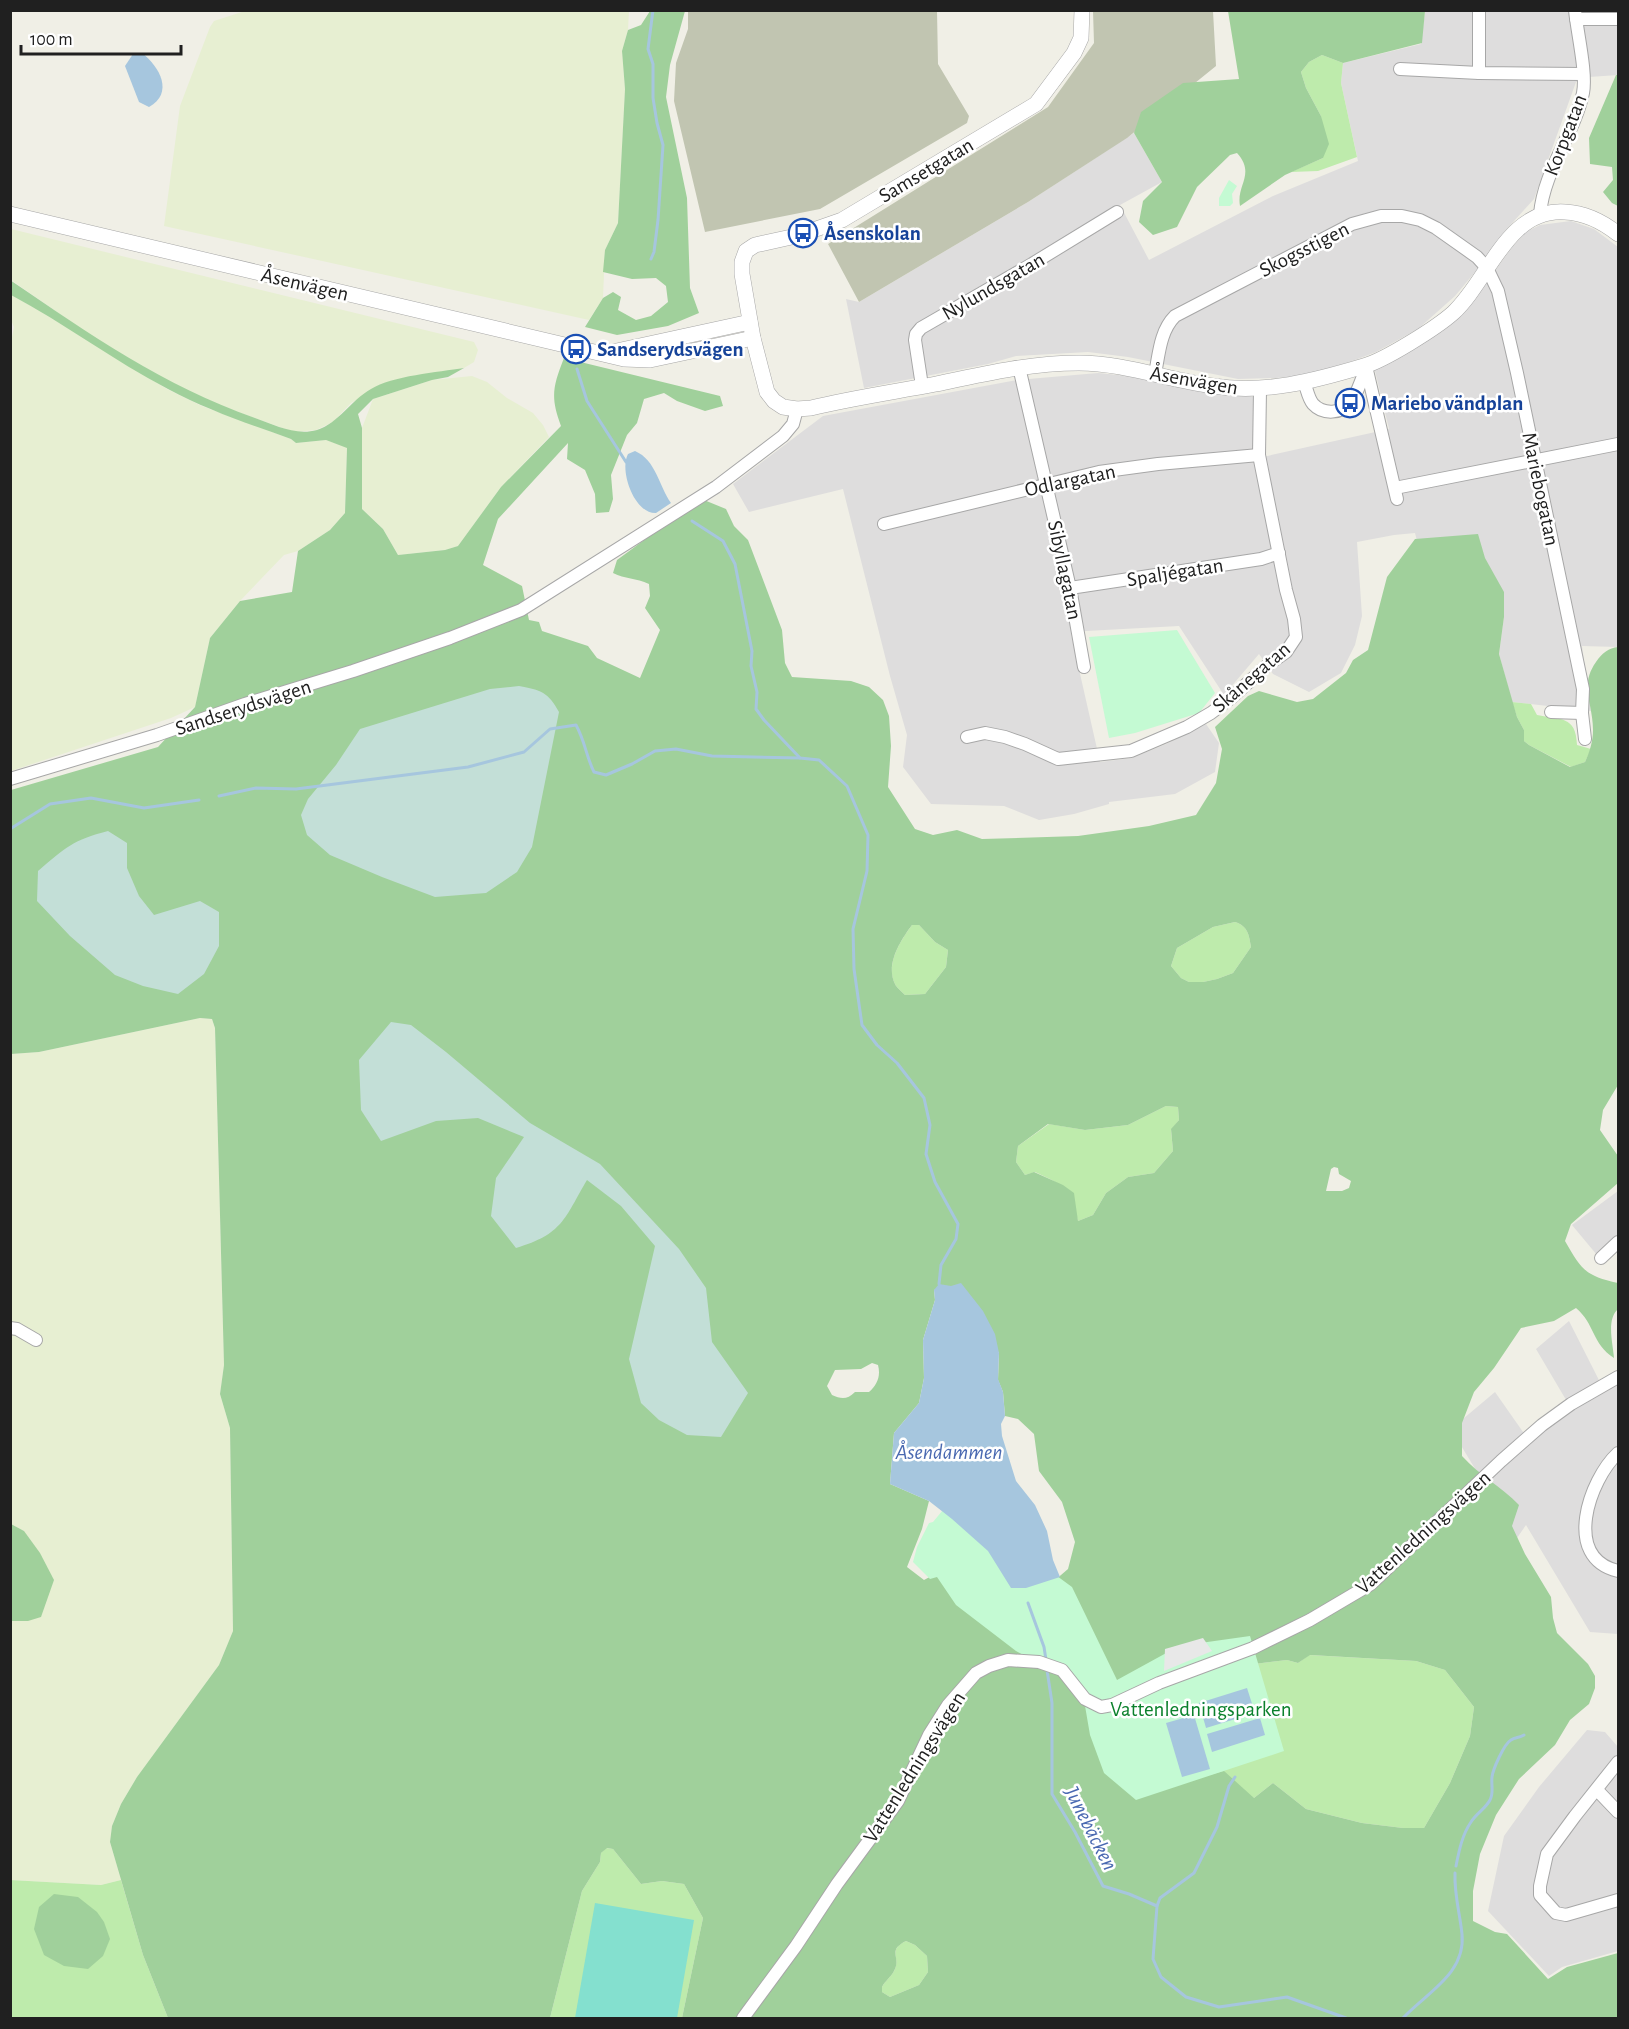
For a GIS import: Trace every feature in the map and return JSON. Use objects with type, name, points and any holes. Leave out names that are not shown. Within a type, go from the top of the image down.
[{"type":"street","name":"Samsetgatan","points":[[752,330],[741,262],[746,251],[755,245],[796,236],[842,220],[1036,104],[1074,53],[1081,38],[1082,10]]},
{"type":"street","points":[[1479,10],[1479,73]]},
{"type":"street","name":"Korpgatan","points":[[1540,214],[1543,191],[1580,105],[1584,90],[1576,15],[1618,19]]},
{"type":"street","points":[[1400,69],[1479,73],[1583,74]]},
{"type":"street","name":"Nylundsgatan","points":[[922,386],[915,339],[921,328],[1117,212]]},
{"type":"street","points":[[1540,214],[1561,212],[1586,215],[1602,222],[1618,234]]},
{"type":"street","name":"Åsenvägen","points":[[10,214],[624,359],[650,360],[752,330]]},
{"type":"street","name":"Åsenvägen","points":[[797,409],[1019,367],[1082,363],[1155,374],[1211,386],[1260,390],[1304,382],[1366,366],[1424,334],[1453,313],[1525,223],[1540,214]]},
{"type":"street","name":"Skogsstigen","points":[[1155,374],[1163,334],[1167,323],[1175,316],[1365,219],[1402,216],[1420,220],[1436,228],[1477,257],[1487,268]]},
{"type":"street","name":"Mariebogatan","points":[[1487,268],[1498,291],[1583,689],[1582,713],[1585,739]]},
{"type":"street","points":[[752,330],[767,392],[783,407],[797,409]]},
{"type":"street","points":[[1304,382],[1310,398],[1318,408],[1332,412],[1350,403],[1362,380],[1366,366]]},
{"type":"street","points":[[1366,366],[1396,493],[1535,460],[1618,444]]},
{"type":"street","name":"Sibyllagatan","points":[[1019,367],[1070,588],[1084,667]]},
{"type":"street","name":"Skånegatan","points":[[967,737],[985,733],[1005,737],[1058,759],[1131,751],[1187,727],[1211,713],[1286,652],[1296,637],[1259,455],[1260,390]]},
{"type":"street","name":"Sandserydsvägen","points":[[10,779],[157,735],[245,704],[353,671],[450,638],[521,610],[717,487],[783,436],[793,423],[797,409]]},
{"type":"street","name":"Odlargatan","points":[[884,524],[1099,472],[1259,455]]},
{"type":"street","name":"Spaljégatan","points":[[1070,588],[1261,559],[1278,553]]},
{"type":"street","points":[[1551,712],[1582,713]]},
{"type":"street","points":[[1601,1258],[1618,1242]]},
{"type":"street","points":[[10,1328],[17,1329],[36,1340]]},
{"type":"street","name":"Vattenledningsvägen","points":[[743,2019],[898,1801],[929,1736],[948,1705],[976,1673],[1008,1660],[1039,1662],[1056,1667],[1067,1675],[1085,1699],[1101,1707],[1112,1705],[1158,1683],[1253,1648],[1310,1620],[1371,1584],[1542,1425],[1571,1404],[1618,1377]]},
{"type":"street","points":[[1618,1453],[1597,1482],[1589,1504],[1586,1522],[1589,1549],[1604,1566],[1618,1571]]},
{"type":"street","points":[[1618,1762],[1547,1854],[1540,1886],[1540,1895],[1556,1913],[1566,1915],[1618,1900]]},
{"type":"street","points":[[1597,1790],[1618,1812]]},
{"type":"shaded area","points":[[248,10],[629,11],[628,30],[622,51],[625,89],[618,223],[605,250],[603,298],[589,320],[164,226],[180,106],[210,27],[214,21]]},
{"type":"shaded area","name":"Åsenskolan","points":[[688,11],[937,11],[938,64],[969,116],[967,123],[820,209],[705,232],[674,101],[676,63],[688,29]]},
{"type":"shaded area","points":[[1093,11],[1213,11],[1216,66],[1127,138],[1028,202],[859,302],[828,244],[1048,107],[1094,43]]},
{"type":"shaded area","points":[[1425,11],[1618,11],[1618,75],[1589,77],[1576,82],[1534,199],[1505,231],[1486,259],[1455,296],[1418,329],[1376,352],[1309,375],[1238,379],[1128,357],[1088,352],[1016,356],[988,364],[864,388],[846,299],[859,302],[1028,202],[1134,133],[1162,182],[1120,205],[1149,260],[1273,196],[1358,161],[1341,83],[1343,63],[1421,44]]},
{"type":"shaded area","points":[[1571,221],[1594,229],[1618,247],[1618,647],[1582,646],[1591,711],[1512,702],[1499,654],[1504,617],[1504,592],[1425,573],[1415,533],[1394,535],[1357,542],[1362,616],[1355,645],[1341,673],[1309,692],[1273,674],[1259,654],[1224,695],[1179,626],[1086,631],[1071,634],[1100,762],[1132,758],[1206,724],[1219,743],[1215,772],[1175,794],[1109,802],[1109,804],[1074,814],[1039,820],[1004,806],[931,804],[903,767],[907,735],[843,489],[749,512],[733,484],[823,416],[1017,380],[1098,373],[1139,377],[1256,397],[1258,458],[1389,429],[1374,367],[1487,282],[1512,247],[1526,232],[1540,225]]},
{"type":"shaded area","points":[[11,229],[474,342],[478,350],[474,362],[464,368],[397,380],[351,403],[333,422],[316,430],[293,432],[227,408],[177,386],[96,339],[11,280]]},
{"type":"shaded area","points":[[11,295],[167,389],[202,406],[291,439],[296,443],[326,440],[347,447],[345,513],[330,530],[298,551],[284,555],[240,601],[210,638],[195,707],[171,718],[11,771],[10,347],[14,327],[11,320]]},
{"type":"shaded area","points":[[472,376],[487,382],[507,398],[533,413],[549,437],[501,487],[458,546],[445,550],[398,555],[383,529],[362,509],[362,428],[373,399],[432,380]]},
{"type":"shaded area","points":[[519,686],[543,693],[559,712],[532,847],[517,872],[486,893],[435,897],[330,855],[307,835],[301,815],[308,799],[336,765],[360,729],[490,689]]},
{"type":"shaded area","points":[[108,831],[127,843],[127,868],[139,896],[154,915],[200,901],[219,912],[219,946],[204,974],[178,994],[143,986],[115,975],[70,936],[37,901],[38,871],[70,845]]},
{"type":"shaded area","points":[[200,1018],[212,1019],[215,1028],[224,1365],[220,1394],[230,1428],[233,1631],[219,1665],[137,1777],[121,1804],[112,1826],[110,1842],[121,1880],[101,1885],[11,1880],[11,1621],[28,1621],[24,1531],[11,1524],[10,1054],[39,1052]]},
{"type":"shaded area","points":[[391,1022],[411,1025],[530,1123],[600,1164],[679,1249],[706,1288],[712,1342],[748,1393],[721,1437],[687,1435],[659,1420],[641,1403],[629,1359],[655,1246],[621,1206],[587,1180],[567,1215],[553,1231],[532,1243],[516,1248],[491,1216],[496,1178],[524,1137],[478,1118],[436,1121],[381,1141],[361,1110],[359,1060]]},
{"type":"shaded area","points":[[1618,1191],[1618,1235],[1597,1255],[1572,1225]]},
{"type":"shaded area","points":[[1569,1321],[1604,1390],[1618,1382],[1618,1446],[1591,1483],[1581,1514],[1580,1528],[1583,1546],[1590,1560],[1596,1566],[1618,1575],[1618,1634],[1590,1632],[1526,1525],[1517,1538],[1451,1429],[1495,1392],[1530,1442],[1572,1410],[1536,1349]]},
{"type":"shaded area","points":[[1618,1460],[1618,1566],[1611,1564],[1597,1553],[1590,1530],[1594,1504],[1605,1478]]},
{"type":"shaded area","points":[[1203,1638],[1212,1651],[1164,1671],[1165,1649]]},
{"type":"shaded area","points":[[1587,1730],[1605,1732],[1618,1747],[1618,1951],[1562,1967],[1549,1976],[1488,1911],[1504,1836],[1539,1787]]},
{"type":"shaded area","points":[[595,1903],[694,1920],[677,2018],[575,2018]]},
{"type":"green space","points":[[650,11],[685,11],[670,65],[666,97],[687,198],[690,288],[699,313],[668,326],[617,335],[585,327],[603,298],[613,292],[621,297],[618,310],[636,320],[651,316],[668,302],[666,286],[656,278],[632,279],[603,272],[605,250],[618,223],[625,89],[622,51],[628,30],[641,25]]},
{"type":"green space","points":[[1228,11],[1425,11],[1422,43],[1343,63],[1322,55],[1309,62],[1301,72],[1306,88],[1321,116],[1329,144],[1323,158],[1285,175],[1240,206],[1245,167],[1237,153],[1230,155],[1197,187],[1177,227],[1153,235],[1139,222],[1143,201],[1162,182],[1134,133],[1141,112],[1183,83],[1239,79]]},
{"type":"green space","points":[[1322,55],[1343,63],[1341,83],[1357,157],[1318,171],[1291,172],[1323,158],[1321,116],[1306,88],[1301,72],[1309,62]]},
{"type":"green space","points":[[1616,75],[1618,75],[1618,206],[1612,203],[1603,192],[1613,180],[1612,167],[1590,164],[1589,138]]},
{"type":"green space","points":[[1229,180],[1237,186],[1232,194],[1233,203],[1230,206],[1219,206],[1219,198]]},
{"type":"green space","points":[[10,280],[98,339],[158,375],[222,405],[293,431],[317,430],[325,427],[357,399],[380,385],[416,375],[464,368],[448,377],[373,399],[358,414],[362,428],[362,509],[383,529],[398,555],[445,550],[458,546],[501,487],[561,426],[555,407],[554,392],[564,358],[720,396],[723,406],[705,411],[677,401],[664,393],[644,399],[637,423],[627,435],[611,475],[613,499],[609,512],[596,513],[595,494],[585,470],[567,459],[568,443],[498,519],[483,565],[522,586],[529,620],[539,622],[542,631],[588,646],[597,658],[640,678],[660,630],[645,608],[650,596],[649,584],[613,573],[617,560],[676,513],[704,500],[726,509],[734,526],[748,540],[782,630],[785,663],[792,677],[851,681],[869,687],[883,700],[889,716],[891,746],[888,787],[915,829],[933,835],[957,830],[982,839],[1078,836],[1149,826],[1196,815],[1216,783],[1222,749],[1215,727],[1248,696],[1259,691],[1297,702],[1313,699],[1346,673],[1353,660],[1368,650],[1387,577],[1415,539],[1478,534],[1485,558],[1504,592],[1504,617],[1499,654],[1517,717],[1524,730],[1524,741],[1570,767],[1585,762],[1592,742],[1593,730],[1588,695],[1588,679],[1591,671],[1603,654],[1618,647],[1618,1085],[1603,1110],[1600,1130],[1618,1156],[1618,1183],[1571,1224],[1565,1241],[1585,1270],[1618,1283],[1618,1309],[1611,1325],[1614,1358],[1601,1347],[1587,1321],[1576,1308],[1554,1321],[1521,1328],[1494,1368],[1474,1392],[1462,1423],[1462,1456],[1519,1505],[1512,1526],[1525,1554],[1551,1597],[1557,1633],[1588,1664],[1595,1676],[1595,1688],[1589,1704],[1570,1720],[1555,1745],[1519,1779],[1496,1815],[1480,1854],[1473,1891],[1473,1921],[1495,1932],[1507,1934],[1548,1979],[1567,1967],[1618,1953],[1618,2018],[682,2018],[703,1918],[684,1884],[662,1881],[641,1884],[613,1849],[607,1848],[601,1853],[600,1862],[582,1891],[550,2018],[168,2018],[143,1955],[110,1842],[112,1826],[121,1804],[137,1777],[219,1665],[233,1631],[230,1428],[220,1394],[224,1365],[215,1028],[212,1019],[200,1018],[39,1052],[11,1054],[11,790],[158,747],[195,707],[210,638],[240,601],[292,592],[298,551],[330,530],[345,513],[347,448],[326,440],[296,443],[291,439],[198,404],[148,378],[11,295]],"holes":[[[1235,922],[1245,929],[1251,947],[1233,973],[1203,982],[1189,982],[1181,978],[1171,966],[1177,948],[1213,927]],[[912,925],[919,925],[935,942],[948,950],[946,967],[925,994],[905,995],[895,984],[892,976],[893,960]],[[1166,1106],[1178,1107],[1179,1120],[1171,1129],[1173,1151],[1154,1173],[1128,1177],[1106,1193],[1093,1215],[1078,1221],[1074,1193],[1063,1185],[1034,1172],[1025,1175],[1016,1162],[1018,1146],[1048,1124],[1085,1130],[1128,1125]],[[1334,1167],[1338,1168],[1339,1174],[1351,1181],[1349,1188],[1342,1191],[1326,1191],[1331,1169]],[[951,1286],[999,1353],[998,1380],[1003,1392],[1005,1416],[1018,1419],[1034,1434],[1039,1471],[1062,1502],[1075,1542],[1068,1569],[1054,1581],[939,1572],[924,1580],[907,1567],[922,1529],[929,1501],[890,1484],[894,1433],[919,1403],[924,1378],[923,1340],[935,1300],[934,1290]],[[872,1363],[878,1365],[879,1377],[869,1392],[855,1392],[847,1398],[841,1398],[832,1395],[827,1386],[835,1370],[861,1369]],[[1310,1655],[1416,1661],[1445,1670],[1474,1707],[1470,1736],[1450,1783],[1424,1828],[1362,1823],[1306,1809],[1273,1783],[1254,1798],[1224,1771],[1166,1787],[1254,1664],[1287,1660],[1298,1663]],[[906,1941],[915,1945],[927,1956],[928,1972],[919,1985],[890,1997],[882,1992],[882,1987],[896,1966],[897,1948]]]},
{"type":"green space","points":[[1177,630],[1215,693],[1199,713],[1135,733],[1109,738],[1089,637]]},
{"type":"green space","points":[[1512,702],[1531,704],[1537,715],[1560,719],[1570,724],[1574,728],[1577,745],[1591,749],[1585,762],[1571,767],[1524,741],[1524,730]]},
{"type":"green space","points":[[1235,922],[1245,929],[1251,947],[1233,973],[1203,982],[1189,982],[1181,978],[1171,966],[1177,948],[1213,927]]},
{"type":"green space","points":[[912,925],[919,925],[935,942],[948,950],[946,967],[925,994],[905,995],[896,985],[892,976],[892,968],[899,945]]},
{"type":"green space","points":[[1166,1106],[1178,1107],[1179,1120],[1171,1130],[1173,1151],[1154,1173],[1128,1177],[1106,1193],[1093,1215],[1078,1221],[1072,1201],[1065,1189],[1035,1172],[1025,1175],[1016,1162],[1018,1146],[1049,1124],[1085,1130],[1128,1125]]},
{"type":"green space","name":"Vattenledningsparken","points":[[952,1499],[1072,1587],[1117,1680],[1179,1646],[1250,1636],[1284,1751],[1136,1800],[1104,1773],[1090,1735],[1084,1700],[1065,1678],[1016,1651],[956,1605],[937,1577],[930,1579],[913,1562],[917,1547],[929,1523],[933,1522]]},
{"type":"green space","points":[[11,1524],[24,1531],[40,1553],[54,1580],[41,1617],[28,1621],[11,1621]]},
{"type":"green space","points":[[1309,1655],[1416,1661],[1445,1670],[1474,1707],[1470,1736],[1450,1783],[1424,1828],[1362,1823],[1306,1809],[1273,1783],[1254,1798],[1166,1787],[1254,1664],[1287,1660],[1298,1663]]},
{"type":"green space","points":[[606,1848],[613,1849],[641,1884],[662,1881],[684,1884],[703,1918],[682,2018],[550,2018],[582,1891],[600,1862],[601,1853]]},
{"type":"green space","points":[[10,1880],[101,1885],[121,1880],[143,1955],[168,2018],[11,2018]]},
{"type":"green space","points":[[54,1894],[78,1897],[97,1912],[104,1922],[110,1939],[103,1956],[88,1969],[64,1966],[44,1955],[34,1929],[39,1907]]},
{"type":"green space","points":[[906,1941],[915,1945],[927,1956],[928,1972],[919,1985],[890,1997],[882,1992],[882,1987],[896,1966],[897,1948]]},
{"type":"water","points":[[142,53],[159,73],[163,87],[157,101],[149,107],[139,102],[125,66],[133,54]]},
{"type":"water","points":[[635,451],[648,461],[671,503],[656,513],[641,506],[630,490],[625,470],[626,461],[628,454]]},
{"type":"water","name":"Åsendammen","points":[[961,1283],[983,1311],[995,1334],[999,1353],[998,1379],[1003,1392],[1005,1416],[1001,1424],[1002,1436],[1016,1481],[1035,1505],[1047,1531],[1053,1560],[1060,1577],[1026,1588],[1011,1588],[988,1551],[929,1501],[890,1484],[894,1433],[919,1403],[924,1378],[923,1340],[935,1300],[934,1290],[939,1284],[951,1286]]},
{"type":"water","points":[[1247,1688],[1255,1713],[1206,1728],[1199,1703]]},
{"type":"water","points":[[1194,1715],[1210,1769],[1182,1777],[1166,1723]]},
{"type":"water","points":[[1260,1718],[1265,1735],[1212,1752],[1207,1734]]},
{"type":"waterway","points":[[651,259],[658,220],[663,145],[653,98],[653,64],[648,49],[653,10]]},
{"type":"waterway","points":[[577,369],[587,401],[626,462]]},
{"type":"waterway","points":[[692,521],[723,541],[735,564],[752,651],[751,666],[757,692],[756,709],[800,758],[819,760],[847,786],[868,835],[867,871],[853,929],[854,969],[862,1025],[877,1045],[897,1063],[924,1098],[930,1125],[926,1154],[935,1182],[958,1224],[956,1239],[941,1265],[939,1284]]},
{"type":"waterway","points":[[219,796],[256,788],[296,789],[468,767],[524,752],[550,729],[576,725],[594,772],[606,775],[655,751],[676,749],[712,756],[800,758]]},
{"type":"waterway","points":[[10,829],[50,804],[91,798],[144,808],[199,800]]},
{"type":"waterway","name":"Junebäcken","points":[[1028,1603],[1044,1647],[1046,1660]]},
{"type":"waterway","name":"Junebäcken","points":[[1047,1670],[1052,1703],[1052,1794],[1103,1886],[1157,1906],[1153,1959],[1161,1977],[1186,1997],[1219,2007],[1287,1997],[1346,2018]]},
{"type":"waterway","points":[[1456,1866],[1461,1843],[1468,1827],[1491,1797],[1493,1773],[1502,1751],[1508,1742],[1524,1735]]},
{"type":"waterway","points":[[1157,1906],[1160,1898],[1194,1873],[1217,1827],[1229,1786],[1235,1777]]},
{"type":"waterway","points":[[1403,2018],[1443,1982],[1458,1960],[1462,1948],[1462,1934],[1455,1873]]},
{"type":"place","name":"Åsenskolan","points":[[803,233]]},
{"type":"place","name":"Sandserydsvägen","points":[[576,349]]},
{"type":"place","name":"Mariebo vändplan","points":[[1350,403]]}]
